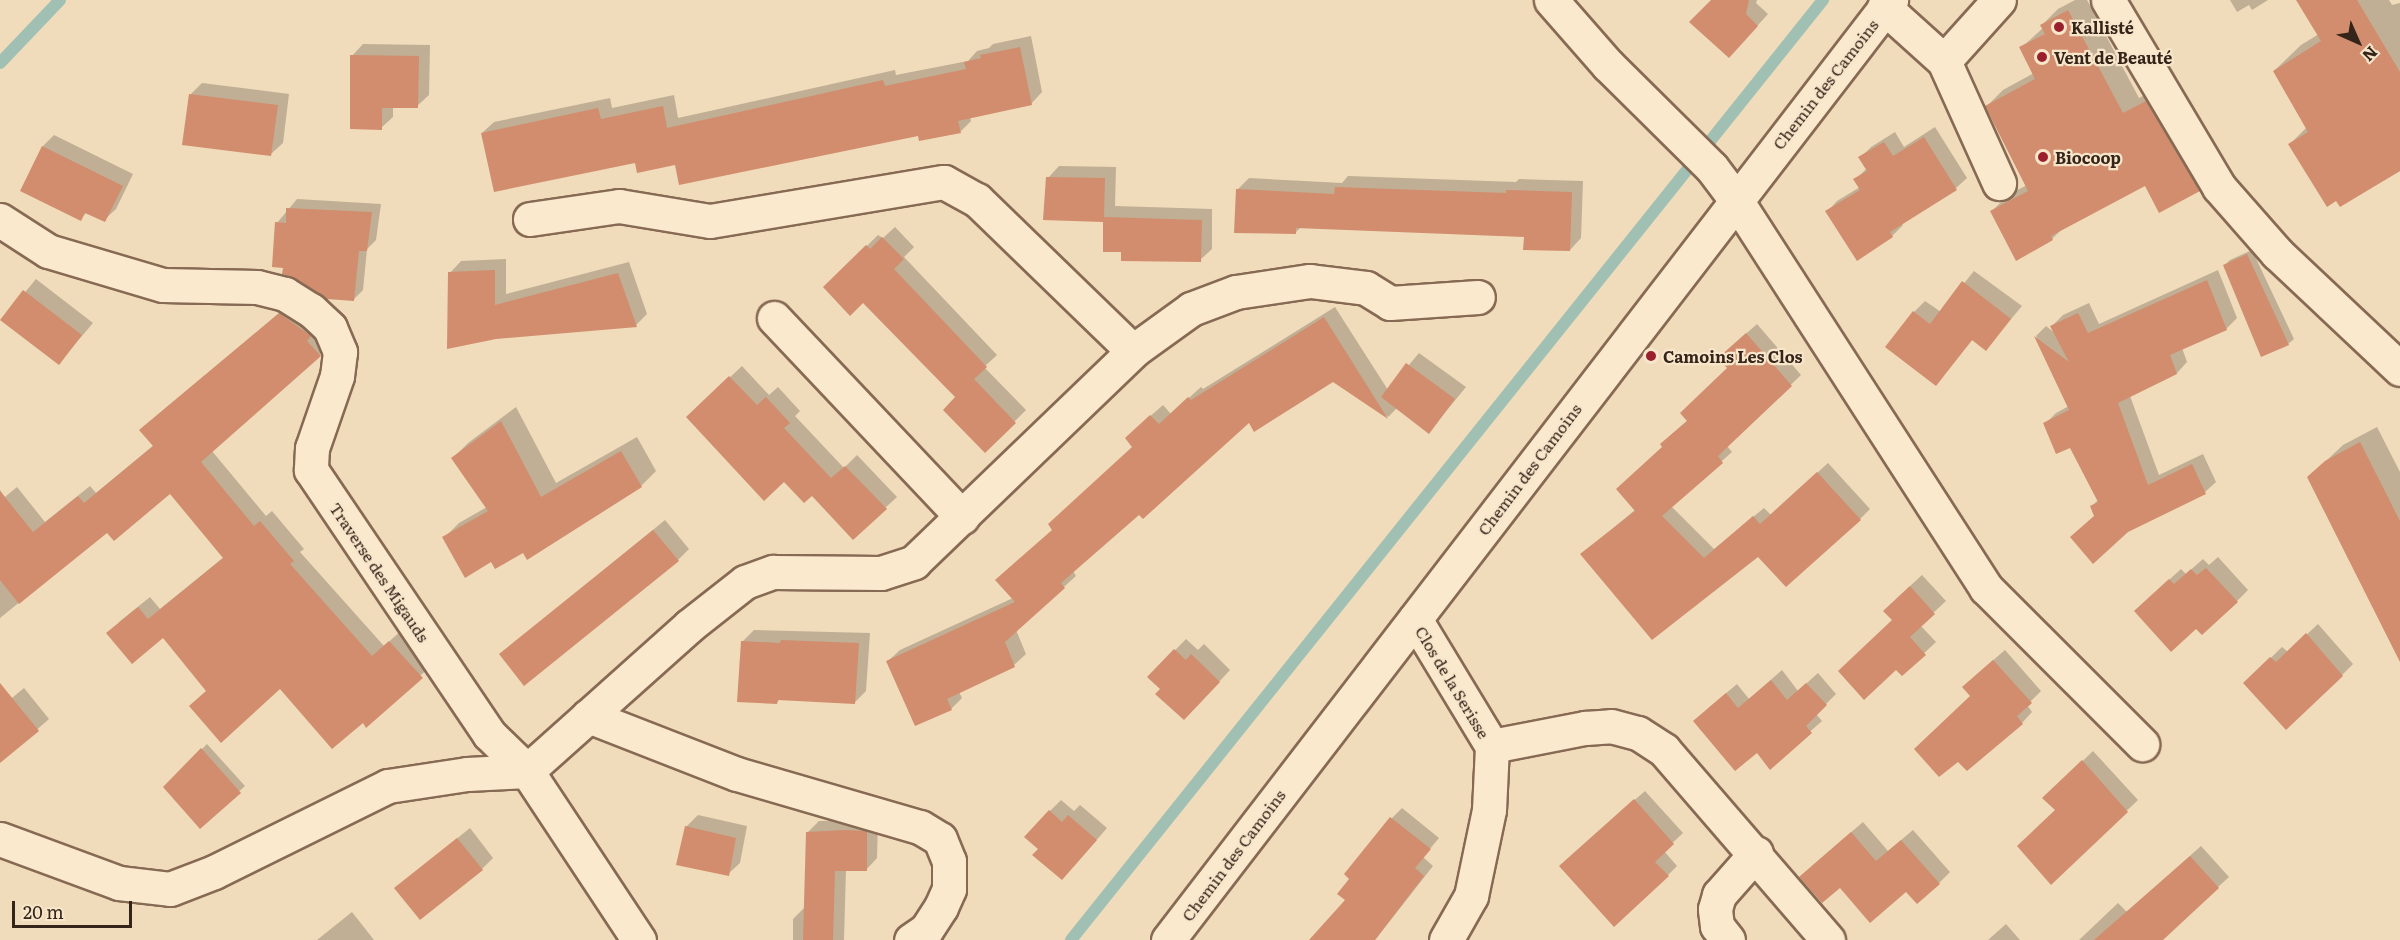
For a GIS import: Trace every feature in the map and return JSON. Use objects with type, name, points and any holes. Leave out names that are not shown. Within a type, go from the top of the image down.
[{"type":"street","points":[[1551,0],[1608,65],[1712,168],[1736,200],[1986,588],[2142,744]]},
{"type":"street","points":[[1944,61],[1999,0]]},
{"type":"street","points":[[2108,0],[2219,187],[2277,253],[2400,369]]},
{"type":"street","points":[[1887,4],[1944,61],[1999,183]]},
{"type":"street","name":"Chemin des Camoins","points":[[1168,940],[1887,4]]},
{"type":"street","points":[[530,219],[619,206],[710,220],[944,182],[977,200],[1133,351]]},
{"type":"street","name":"Traverse des Migauds","points":[[0,220],[48,251],[163,285],[257,287],[285,294],[311,310],[330,328],[340,352],[337,376],[312,448],[311,470],[489,734],[527,771],[639,940]]},
{"type":"street","points":[[0,839],[119,883],[170,889],[214,872],[388,786],[467,774],[527,771],[689,626],[745,582],[773,572],[881,573],[914,562],[1133,351],[1191,309],[1236,292],[1310,281],[1366,288],[1389,303],[1478,297]]},
{"type":"street","points":[[774,318],[963,517]]},
{"type":"street","name":"Clos de la Serisse","points":[[1414,619],[1492,746],[1489,810],[1472,896],[1446,940]]},
{"type":"street","points":[[588,716],[737,774],[920,827],[940,839],[949,861],[949,888],[941,908],[926,930],[911,940]]},
{"type":"street","name":"Clos de la Serisse","points":[[1492,746],[1585,728],[1611,726],[1638,733],[1664,750],[1756,853],[1828,940]]},
{"type":"street","points":[[1728,940],[1717,926],[1715,909],[1719,895],[1756,853]]},
{"type":"building","points":[[1711,0],[1749,0],[1746,14],[1758,26],[1729,58],[1689,22]]},
{"type":"building","points":[[2296,0],[2357,0],[2400,72],[2400,171],[2340,207],[2336,201],[2327,207],[2288,144],[2308,132],[2273,71],[2321,41]]},
{"type":"building","points":[[2068,10],[2123,113],[2146,101],[2200,191],[2159,213],[2145,186],[2051,236],[2053,240],[2016,261],[1990,211],[2028,191],[1985,106],[2035,79],[2019,47],[2045,34],[2040,25]]},
{"type":"building","points":[[1020,47],[1032,105],[958,121],[961,133],[919,141],[918,136],[679,185],[675,165],[637,173],[635,163],[494,192],[481,133],[598,108],[601,119],[663,106],[667,128],[883,80],[885,86],[966,69],[964,62],[981,58],[980,55]]},
{"type":"building","points":[[350,55],[419,56],[418,108],[382,108],[382,130],[350,129]]},
{"type":"building","points":[[189,94],[278,105],[271,156],[182,145]]},
{"type":"building","points":[[1924,137],[1957,190],[1890,232],[1893,237],[1857,261],[1825,211],[1860,190],[1853,179],[1867,171],[1858,157],[1884,142],[1893,156]]},
{"type":"building","points":[[42,146],[123,186],[105,222],[85,213],[81,221],[20,191]]},
{"type":"building","points":[[1046,177],[1105,178],[1104,217],[1202,220],[1201,262],[1121,261],[1121,252],[1103,252],[1103,222],[1043,220]]},
{"type":"building","points":[[1335,187],[1506,193],[1506,190],[1572,192],[1570,251],[1523,250],[1524,237],[1296,228],[1296,234],[1234,233],[1236,189],[1334,194]]},
{"type":"building","points":[[286,208],[372,212],[367,251],[359,251],[354,301],[327,299],[295,278],[282,274],[283,268],[272,267],[275,222],[286,223]]},
{"type":"building","points":[[882,237],[904,259],[894,269],[987,367],[974,379],[1016,423],[985,453],[943,410],[955,397],[863,303],[850,316],[823,287],[866,245],[870,249]]},
{"type":"building","points":[[2247,254],[2289,345],[2261,357],[2223,265]]},
{"type":"building","points":[[495,270],[495,305],[618,273],[637,327],[496,339],[447,349],[448,272]]},
{"type":"building","points":[[2207,280],[2227,330],[2170,355],[2177,374],[2118,403],[2148,485],[2192,464],[2206,494],[2128,532],[2093,564],[2070,537],[2094,516],[2090,506],[2098,502],[2070,448],[2056,454],[2043,423],[2069,410],[2034,336],[2069,362],[2050,326],[2078,313],[2088,333]]},
{"type":"building","points":[[1962,281],[2011,319],[1986,351],[1972,340],[1936,386],[1885,347],[1913,311],[1930,324]]},
{"type":"building","points":[[23,290],[82,335],[59,365],[0,320]]},
{"type":"building","points":[[279,313],[311,336],[307,341],[321,356],[201,462],[254,526],[260,521],[294,561],[290,564],[372,656],[389,641],[423,678],[366,728],[363,723],[332,749],[280,689],[221,743],[189,706],[206,691],[163,638],[132,664],[106,633],[138,607],[148,619],[223,558],[170,494],[114,541],[107,533],[19,604],[0,580],[0,491],[33,532],[78,496],[84,503],[153,446],[139,430]]},
{"type":"building","points":[[1324,317],[1388,419],[1333,382],[1254,432],[1249,423],[1143,519],[1139,515],[1061,583],[1065,588],[1005,642],[1015,667],[947,699],[952,710],[915,726],[886,661],[1015,602],[995,580],[1052,530],[1048,524],[1132,447],[1125,438],[1150,415],[1159,424],[1188,397],[1191,400]]},
{"type":"building","points":[[1746,333],[1792,386],[1718,456],[1723,463],[1662,516],[1704,558],[1753,516],[1760,524],[1817,472],[1861,520],[1786,587],[1758,557],[1652,640],[1580,554],[1635,511],[1616,489],[1662,447],[1660,444],[1687,421],[1680,413],[1727,368],[1718,358]]},
{"type":"building","points":[[1406,363],[1455,399],[1429,434],[1381,397]]},
{"type":"building","points":[[729,376],[757,405],[766,397],[790,423],[784,428],[831,478],[845,466],[887,509],[853,540],[812,496],[804,503],[784,482],[764,501],[686,417]]},
{"type":"building","points":[[501,421],[541,497],[621,451],[642,487],[527,560],[523,553],[495,569],[491,562],[465,578],[442,537],[488,511],[451,458]]},
{"type":"building","points":[[2360,442],[2400,521],[2400,662],[2307,477],[2325,461]]},
{"type":"building","points":[[653,530],[679,561],[524,686],[499,654]]},
{"type":"building","points":[[2206,568],[2238,602],[2202,635],[2196,629],[2171,652],[2134,611],[2169,579],[2174,584],[2191,569],[2197,575]]},
{"type":"building","points":[[1910,586],[1935,614],[1910,637],[1926,655],[1902,676],[1896,670],[1864,700],[1838,671],[1892,620],[1883,611]]},
{"type":"building","points":[[2306,633],[2343,676],[2286,730],[2243,683],[2270,657],[2276,662]]},
{"type":"building","points":[[781,640],[859,643],[855,704],[778,700],[777,704],[737,702],[741,641],[780,643]]},
{"type":"building","points":[[1174,649],[1186,660],[1191,654],[1220,682],[1184,720],[1155,694],[1160,689],[1147,677]]},
{"type":"building","points":[[1993,660],[2032,703],[2017,716],[2023,724],[1967,771],[1958,762],[1939,777],[1914,749],[1970,696],[1962,687]]},
{"type":"building","points":[[1771,680],[1787,700],[1806,683],[1827,705],[1806,726],[1812,733],[1770,770],[1757,753],[1735,771],[1693,721],[1726,693],[1738,708]]},
{"type":"building","points":[[0,683],[39,731],[0,763]]},
{"type":"building","points":[[201,748],[241,793],[200,829],[163,787]]},
{"type":"building","points":[[2082,760],[2128,812],[2051,885],[2017,846],[2055,810],[2042,798]]},
{"type":"building","points":[[1634,799],[1674,844],[1655,862],[1669,876],[1614,927],[1559,866]]},
{"type":"building","points":[[1049,810],[1062,822],[1068,815],[1097,840],[1062,880],[1032,855],[1038,849],[1024,837]]},
{"type":"building","points":[[1390,817],[1431,849],[1415,868],[1424,876],[1375,940],[1309,940],[1345,900],[1337,894],[1349,879],[1344,874]]},
{"type":"building","points":[[685,826],[736,838],[729,876],[676,865]]},
{"type":"building","points":[[867,831],[867,871],[835,871],[833,940],[803,940],[806,832]]},
{"type":"building","points":[[1851,832],[1876,861],[1901,840],[1940,884],[1917,904],[1906,892],[1870,923],[1840,888],[1822,903],[1799,877]]},
{"type":"building","points":[[457,838],[483,870],[420,920],[394,888]]},
{"type":"building","points":[[2190,856],[2219,888],[2163,940],[2094,940]]},
{"type":"waterway","points":[[0,63],[60,0]]},
{"type":"waterway","points":[[1071,940],[1823,0]]},
{"type":"place","name":"Kallisté","points":[[2059,27]]},
{"type":"place","name":"Vent de Beauté","points":[[2042,57]]},
{"type":"place","name":"Biocoop","points":[[2043,157]]},
{"type":"place","name":"Camoins Les Clos","points":[[1651,356]]}]
